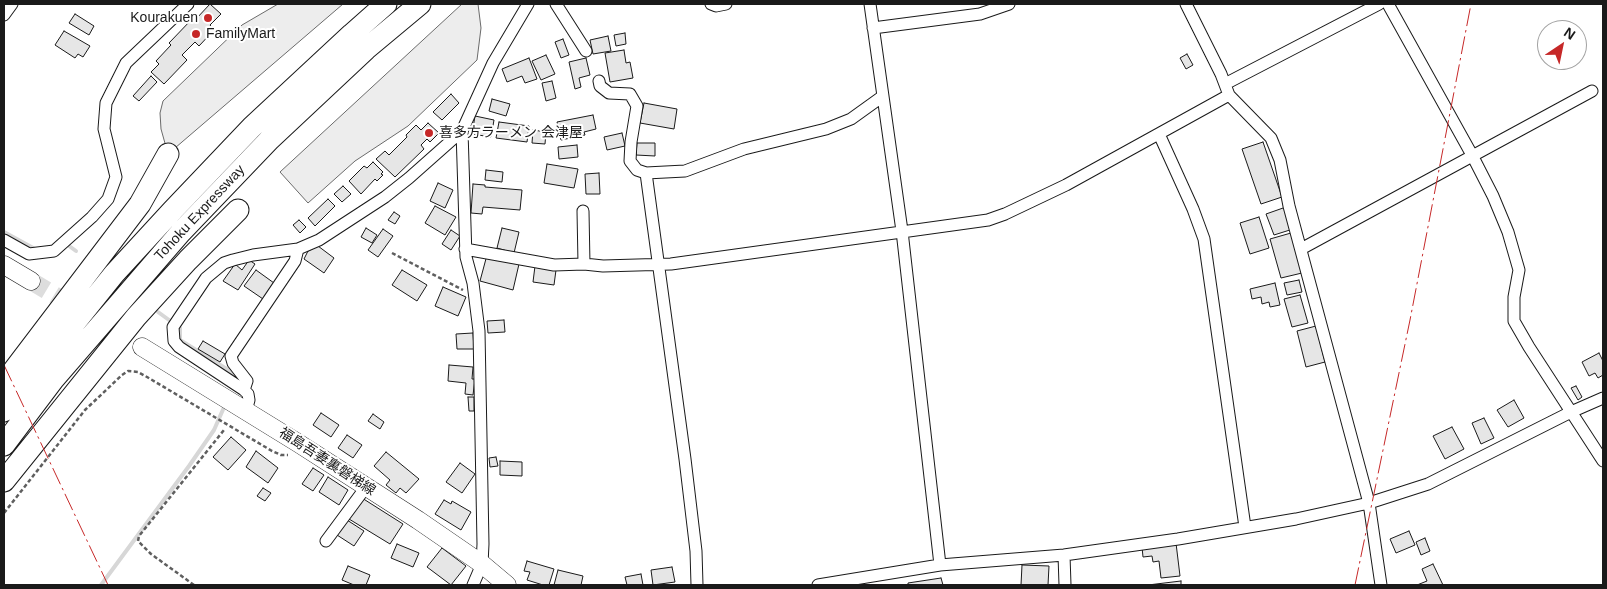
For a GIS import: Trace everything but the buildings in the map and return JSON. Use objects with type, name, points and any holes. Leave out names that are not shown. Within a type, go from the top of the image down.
[{"type":"highway","name":"Tohoku Expressway","points":[[4,411],[114,274],[172,211],[252,127],[386,4]]},
{"type":"highway","name":"Tohoku Expressway","points":[[4,445],[53,380],[181,232],[270,138],[366,49],[420,4]]},
{"type":"highway","points":[[4,383],[140,204],[168,154]]},
{"type":"highway","points":[[4,481],[136,317],[188,260],[238,210]]},
{"type":"main road","points":[[4,265],[31,281]]},
{"type":"main road","name":"福島吾妻裏磐梯線","points":[[142,347],[298,443],[418,520],[482,564],[507,585]]},
{"type":"street","points":[[4,15],[12,4]]},
{"type":"street","points":[[4,240],[29,254],[54,251],[92,218],[108,199],[116,177],[104,129],[106,103],[126,63],[188,4]]},
{"type":"street","points":[[246,411],[249,400],[248,394],[244,390],[179,347],[174,341],[173,327],[206,278],[224,263],[253,254],[298,249],[319,240],[385,197],[409,178],[462,131],[493,63],[528,4]]},
{"type":"street","points":[[556,4],[586,52]]},
{"type":"street","points":[[711,4],[716,6],[726,4]]},
{"type":"street","points":[[870,4],[902,231],[940,566]]},
{"type":"street","points":[[873,28],[980,14],[1009,4]]},
{"type":"street","points":[[1186,4],[1227,89],[1271,138],[1280,160],[1289,206],[1370,503],[1381,585]]},
{"type":"street","points":[[465,249],[554,264],[602,266],[659,265],[988,220],[1066,185],[1159,134],[1227,89],[1379,4]]},
{"type":"street","points":[[1388,4],[1494,196],[1517,258],[1519,270],[1514,297],[1514,321],[1529,348],[1603,461]]},
{"type":"street","points":[[599,81],[600,86],[609,93],[630,94],[633,98],[637,106],[630,161],[637,170],[646,173],[677,173],[744,149],[826,129],[851,120],[883,96]]},
{"type":"street","points":[[1301,249],[1592,91]]},
{"type":"street","points":[[462,131],[465,249],[475,297],[479,331],[483,544],[482,564],[473,585]]},
{"type":"street","points":[[1159,134],[1193,209],[1204,239],[1245,527]]},
{"type":"street","points":[[646,173],[685,459],[696,552],[697,585]]},
{"type":"street","points":[[583,211],[584,264]]},
{"type":"street","points":[[244,390],[247,381],[233,363],[232,356],[295,261],[298,249]]},
{"type":"street","points":[[818,585],[940,566],[1064,555],[1178,539],[1370,503],[1428,484],[1603,398]]},
{"type":"street","points":[[326,541],[366,487]]},
{"type":"street","points":[[1064,555],[1065,585]]},
{"type":"path","points":[[392,254],[475,297]]},
{"type":"path","points":[[4,513],[85,410],[122,374],[128,371],[138,372],[147,377],[272,451],[282,455],[291,454],[298,443]]},
{"type":"path","points":[[194,585],[151,554],[138,541],[224,430]]},
{"type":"shaded area","points":[[278,4],[343,4],[168,154],[161,129],[160,113],[163,101],[242,25]]},
{"type":"shaded area","points":[[462,4],[478,4],[481,28],[477,60],[408,126],[355,161],[308,203],[280,172]]},
{"type":"waterway","points":[[4,232],[35,249]]},
{"type":"waterway","points":[[65,243],[76,251]]},
{"type":"waterway","points":[[158,312],[180,328],[180,340],[238,376]]},
{"type":"waterway","points":[[101,585],[214,430],[225,405]]},
{"type":"tunnel","points":[[31,281],[76,308]]},
{"type":"power","points":[[1355,585],[1410,320],[1471,4]]},
{"type":"power","points":[[4,365],[108,585]]},
{"type":"place","name":"Kourakuen","points":[[208,18]]},
{"type":"place","name":"FamilyMart","points":[[196,34]]},
{"type":"place","name":"喜多方ラーメン 会津屋","points":[[429,133]]}]
